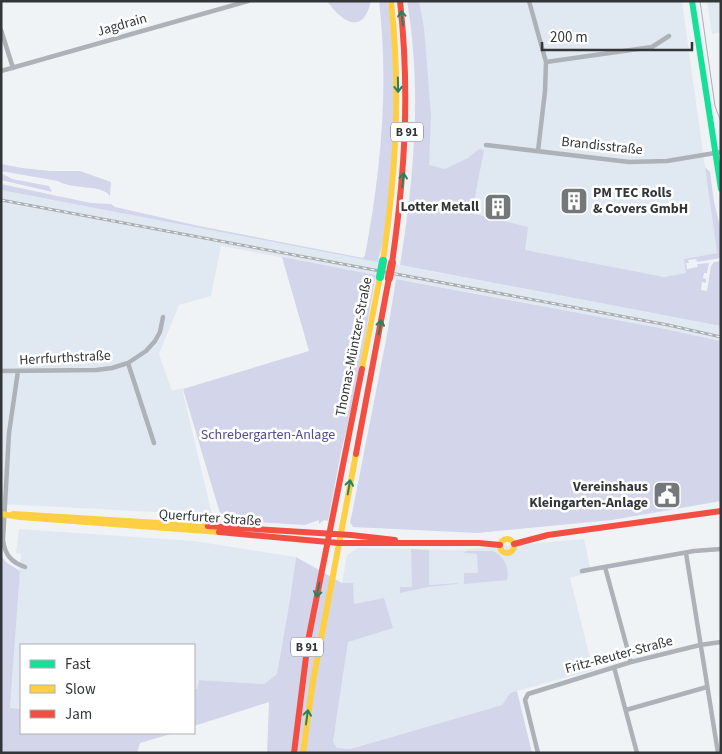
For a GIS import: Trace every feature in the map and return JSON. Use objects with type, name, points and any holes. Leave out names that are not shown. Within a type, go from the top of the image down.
[{"type":"main road","name":"Thomas-Müntzer-Straße","points":[[294,753],[303,675],[383,261],[393,194],[398,139],[398,69],[391,1]]},
{"type":"main road","name":"Thomas-Müntzer-Straße","points":[[303,753],[311,690],[392,263],[400,208],[406,140],[407,65],[400,1]]},
{"type":"main road","points":[[692,1],[718,153],[721,189]]},
{"type":"main road","name":"Querfurter Straße","points":[[3,514],[23,513],[340,539],[413,543],[479,543],[500,545],[502,552],[507,553],[514,550],[514,544],[548,535],[721,510]]},
{"type":"street","name":"Jagdrain","points":[[1,71],[248,1]]},
{"type":"street","points":[[529,1],[546,62],[545,91],[538,151]]},
{"type":"street","points":[[1,30],[13,68]]},
{"type":"street","points":[[546,62],[652,47],[670,36]]},
{"type":"street","name":"Brandisstraße","points":[[486,145],[618,161],[647,162],[683,160],[718,153]]},
{"type":"street","name":"Herrfurthstraße","points":[[1,371],[96,370],[128,363],[146,351],[155,341],[160,332],[163,317]]},
{"type":"street","name":"Herrfurthstraße","points":[[128,363],[154,443]]},
{"type":"street","points":[[18,371],[3,514],[4,550],[14,563],[25,567]]},
{"type":"street","points":[[582,571],[686,553],[721,549]]},
{"type":"street","points":[[686,553],[718,753]]},
{"type":"street","points":[[605,567],[631,662]]},
{"type":"street","name":"Fritz-Reuter-Straße","points":[[538,753],[526,704],[526,696],[532,692],[631,662],[700,645],[721,642]]},
{"type":"street","points":[[614,667],[637,753]]},
{"type":"street","points":[[626,710],[707,687]]},
{"type":"shaded area","points":[[417,1],[682,1],[717,253],[685,259],[687,273],[664,277],[527,251],[421,234]]},
{"type":"shaded area","points":[[707,1],[721,1],[721,32],[712,34]]},
{"type":"shaded area","points":[[1,190],[721,326],[721,341],[221,246],[211,296],[179,305],[159,354],[172,391],[182,388],[212,515],[1,504]]},
{"type":"shaded area","points":[[19,529],[194,541],[296,557],[277,674],[264,684],[199,680],[197,689],[195,689],[195,644],[20,644],[20,709],[10,708],[21,554],[16,553]]},
{"type":"shaded area","points":[[584,539],[591,572],[570,578],[593,670],[510,693],[502,705],[349,749],[337,748],[333,742],[348,642],[342,583],[347,555],[358,548],[459,550]]},
{"type":"green space","points":[[327,1],[371,1],[363,19],[358,22],[352,22],[339,15]]},
{"type":"green space","points":[[379,1],[388,1],[395,79],[395,131],[392,183],[387,222],[378,262],[1,190],[1,184],[91,203],[111,204],[115,207],[199,226],[363,258],[371,224],[382,128],[383,64]]},
{"type":"green space","points":[[407,1],[419,1],[424,28],[431,116],[429,165],[445,169],[468,158],[479,149],[484,150],[472,212],[528,227],[525,250],[664,277],[686,273],[684,259],[717,253],[705,167],[710,172],[714,202],[721,230],[721,258],[697,262],[696,259],[688,260],[689,263],[686,263],[687,269],[698,267],[697,264],[709,263],[707,273],[704,273],[703,278],[706,279],[706,283],[702,282],[701,290],[707,291],[711,266],[714,262],[721,261],[721,326],[400,265],[409,200],[415,101],[412,34]]},
{"type":"green space","points":[[1,164],[51,171],[80,171],[111,182],[110,196],[106,192],[94,188],[1,171]]},
{"type":"green space","points":[[1,173],[12,179],[49,186],[52,192],[1,180]]},
{"type":"green space","name":"Schrebergarten-Anlage","points":[[282,257],[376,275],[355,394],[341,452],[328,521],[324,520],[319,524],[319,520],[305,525],[222,520],[183,389],[309,351]]},
{"type":"green space","points":[[396,279],[721,341],[721,501],[612,520],[477,533],[353,527],[350,522],[387,335]]},
{"type":"green space","points":[[411,549],[429,550],[429,585],[458,583],[400,593],[400,587],[412,587]]},
{"type":"green space","points":[[466,551],[493,551],[497,553],[507,567],[507,580],[464,584],[464,573],[478,573],[477,554],[464,553]]},
{"type":"green space","points":[[1,556],[7,563],[20,571],[10,708],[20,709],[20,734],[171,734],[140,743],[137,753],[1,753]]},
{"type":"green space","points":[[296,557],[342,583],[353,583],[354,604],[384,598],[393,628],[348,642],[333,742],[337,748],[350,749],[502,705],[510,693],[517,691],[532,753],[267,753],[269,702],[195,726],[195,689],[197,689],[199,680],[264,684],[277,674]]},
{"type":"tram line","points":[[700,1],[715,106],[721,122]]},
{"type":"railway","points":[[1,200],[668,325],[721,337]]},
{"type":"traffic: fast","points":[[692,1],[721,189]]},
{"type":"traffic: fast","points":[[380,277],[383,261]]},
{"type":"traffic: slow","points":[[383,261],[396,131],[396,67],[391,1]]},
{"type":"traffic: slow","points":[[362,369],[380,277]]},
{"type":"traffic: slow","points":[[303,753],[313,681],[356,454]]},
{"type":"traffic: slow","points":[[1,514],[219,532]]},
{"type":"traffic: slow","points":[[13,514],[208,526]]},
{"type":"traffic: slow","points":[[504,539],[510,539],[514,546],[510,553],[504,553],[500,549],[500,543],[504,539]]},
{"type":"traffic: jam","points":[[392,263],[405,132],[405,68],[400,1]]},
{"type":"traffic: jam","points":[[389,278],[392,263]]},
{"type":"traffic: jam","points":[[356,454],[389,278]]},
{"type":"traffic: jam","points":[[294,753],[308,641],[362,369]]},
{"type":"traffic: jam","points":[[514,544],[548,535],[721,511]]},
{"type":"traffic: jam","points":[[208,526],[351,535],[395,540]]},
{"type":"traffic: jam","points":[[219,532],[339,543],[479,543],[500,545]]},
{"type":"place","name":"PM TEC Rolls & Covers GmbH","points":[[574,201]]},
{"type":"place","name":"Lotter Metall","points":[[498,207]]},
{"type":"place","name":"Vereinshaus Kleingarten-Anlage","points":[[667,495]]}]
